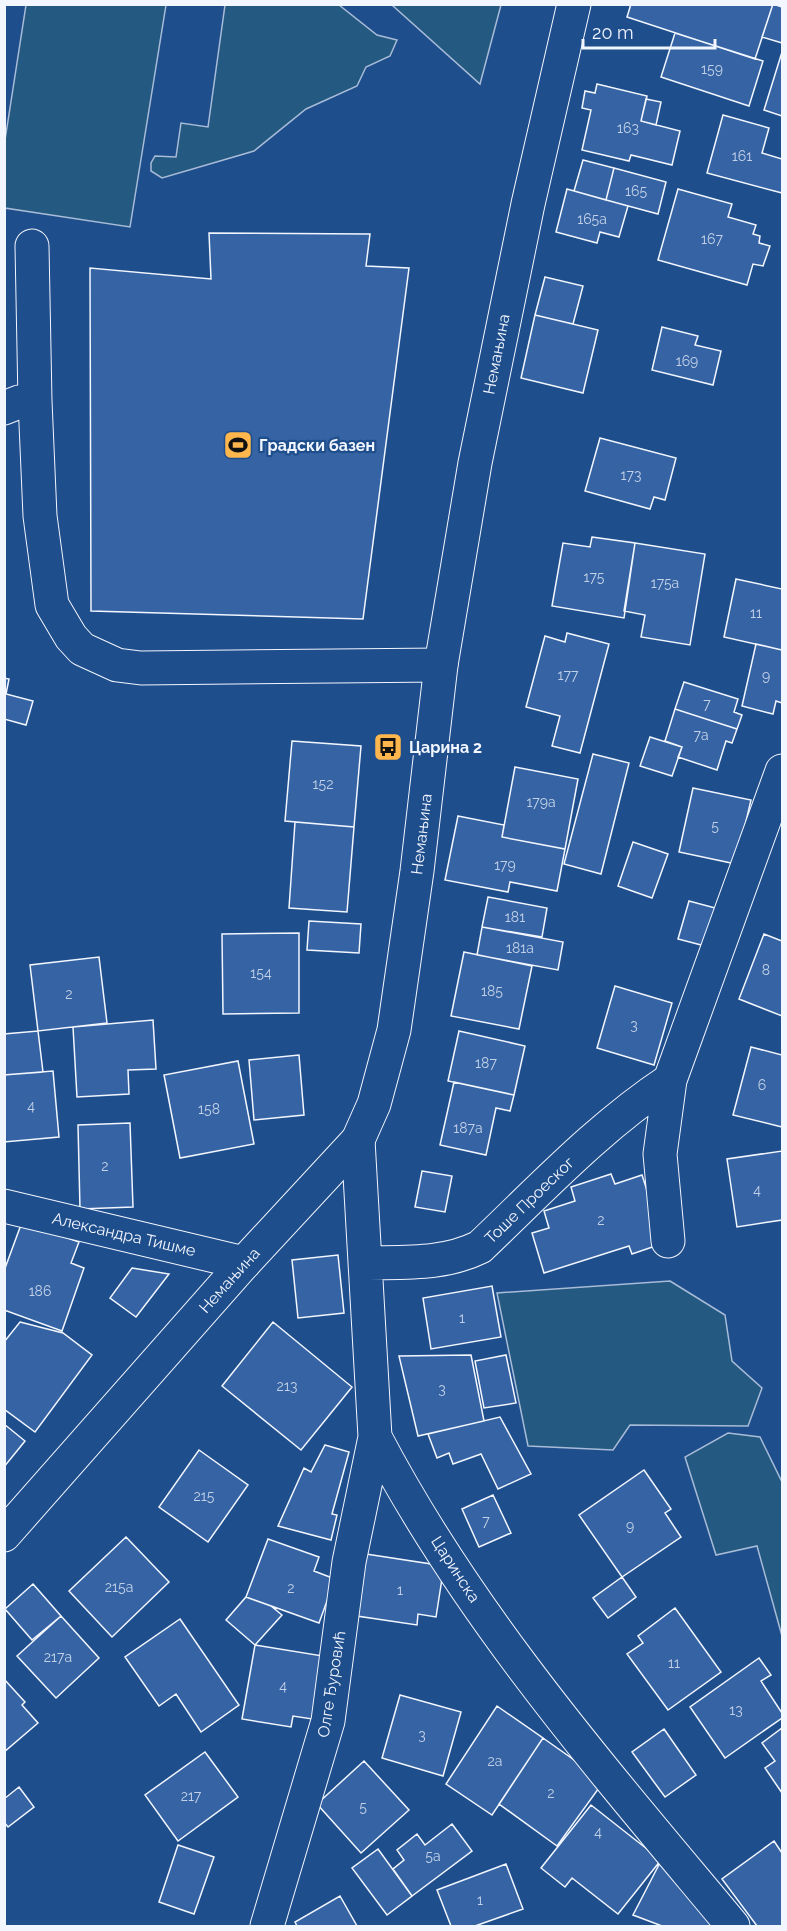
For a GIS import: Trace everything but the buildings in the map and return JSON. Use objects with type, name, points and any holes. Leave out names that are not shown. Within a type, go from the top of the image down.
[{"type":"street","name":"Немањина","points":[[4,1535],[244,1263],[358,1140],[379,1088],[394,1030],[415,883],[441,665],[471,486],[504,313],[574,4]]},
{"type":"street","points":[[32,246],[20,404],[40,516],[52,605],[71,637],[82,649],[117,665],[141,668],[441,665]]},
{"type":"street","points":[[668,1241],[660,1154],[670,1080],[783,771]]},
{"type":"street","name":"Тоше Проеског","points":[[365,1263],[436,1261],[461,1256],[480,1246],[643,1097],[670,1080]]},
{"type":"street","name":"Царинска","points":[[358,1140],[375,1437],[393,1471],[458,1573],[555,1713],[733,1926]]},
{"type":"street","name":"Александра Тишме","points":[[4,1206],[244,1263]]},
{"type":"street","name":"Олге Ђуровић","points":[[267,1926],[328,1721],[350,1562],[375,1437]]},
{"type":"shaded area","points":[[26,5],[166,5],[130,227],[5,208],[5,140]]},
{"type":"shaded area","points":[[225,5],[339,5],[377,35],[397,40],[390,56],[366,67],[357,86],[306,109],[254,151],[162,178],[151,171],[151,163],[155,156],[176,157],[181,123],[208,127]]},
{"type":"shaded area","points":[[392,5],[501,5],[480,84]]},
{"type":"shaded area","points":[[670,1281],[725,1315],[732,1361],[762,1388],[748,1426],[630,1425],[613,1450],[528,1446],[497,1293]]},
{"type":"shaded area","points":[[728,1433],[760,1437],[782,1482],[782,1636],[757,1546],[716,1555],[685,1457]]},
{"type":"place","name":"Градски базен","points":[[238,445]]},
{"type":"place","name":"Царина 2","points":[[388,747]]}]
